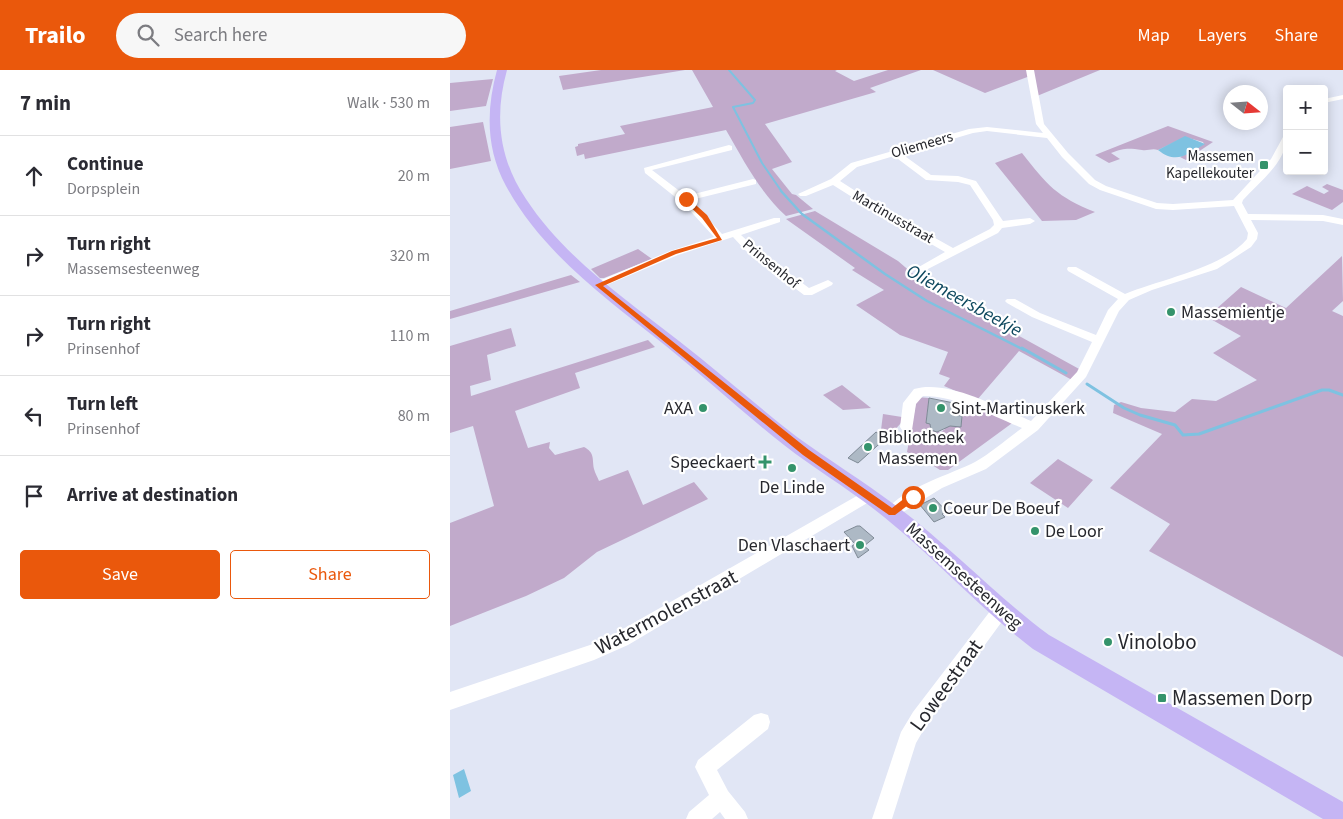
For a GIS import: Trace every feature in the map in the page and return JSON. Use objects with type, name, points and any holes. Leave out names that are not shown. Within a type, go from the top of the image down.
[{"type":"main road","name":"Massemsesteenweg","points":[[502,70],[494,96],[493,120],[495,138],[508,178],[529,212],[555,245],[598,285],[682,350],[806,452],[892,513],[927,542],[1000,611],[1041,642],[1343,816]]},
{"type":"street","points":[[1030,70],[1040,124],[1065,155],[1092,182],[1134,199],[1165,207],[1237,203]]},
{"type":"street","points":[[1328,100],[1343,97]]},
{"type":"street","name":"Oliemeers","points":[[803,194],[834,181],[854,164],[972,130],[995,130],[1050,136]]},
{"type":"street","points":[[1237,203],[1240,195],[1275,160],[1283,145]]},
{"type":"street","name":"Prinsenhof","points":[[720,238],[704,217],[686,199],[648,171],[648,168],[729,148]]},
{"type":"street","points":[[895,153],[929,178],[958,179],[972,183],[998,220],[999,225]]},
{"type":"street","name":"Martinusstraat","points":[[834,181],[882,212],[953,252]]},
{"type":"street","points":[[686,199],[753,182]]},
{"type":"street","points":[[892,513],[913,497],[937,484],[981,465],[1033,427],[1082,374],[1114,310],[1125,298],[1148,288],[1213,267],[1247,245],[1252,239],[1253,232],[1237,203]]},
{"type":"street","points":[[1245,217],[1323,218],[1343,222]]},
{"type":"street","name":"Prinsenhof","points":[[598,285],[674,253],[777,220]]},
{"type":"street","name":"Martinusstraat","points":[[922,268],[994,231],[999,225],[1030,222]]},
{"type":"street","name":"Prinsenhof","points":[[735,234],[750,249],[808,293],[828,283]]},
{"type":"street","points":[[1072,269],[1125,298]]},
{"type":"street","points":[[1011,301],[1036,315],[1098,340]]},
{"type":"street","points":[[907,428],[910,403],[919,392],[940,392],[1033,427]]},
{"type":"street","name":"Watermolenstraat","points":[[450,702],[594,652],[622,639],[869,495]]},
{"type":"street","name":"Loweestraat","points":[[882,819],[908,738],[920,718],[1000,611]]},
{"type":"street","points":[[738,819],[721,798],[705,767],[761,722]]},
{"type":"street","points":[[696,819],[721,798]]},
{"type":"shaded area","points":[[601,70],[685,70],[563,90],[559,76]]},
{"type":"shaded area","points":[[692,70],[837,70],[835,71],[854,81],[888,70],[921,70],[870,88],[876,92],[765,124],[792,162],[772,169],[792,194],[796,195],[813,209],[786,216],[760,186],[726,130],[585,159],[584,154],[577,156],[575,147],[578,144],[625,134],[620,126],[713,107]]},
{"type":"shaded area","points":[[933,70],[1028,70],[1030,76],[985,93]]},
{"type":"shaded area","points":[[1033,70],[1100,70],[1037,96]]},
{"type":"shaded area","points":[[493,79],[486,106],[450,111],[450,83]]},
{"type":"shaded area","points":[[483,122],[491,161],[450,169],[450,127]]},
{"type":"shaded area","points":[[1168,126],[1213,142],[1186,160],[1180,157],[1204,144],[1203,142],[1185,137],[1158,150],[1123,149],[1111,153],[1120,159],[1109,163],[1095,155]]},
{"type":"shaded area","points":[[1022,153],[1054,189],[1071,201],[1095,212],[1076,220],[1042,221],[995,163]]},
{"type":"shaded area","points":[[1327,184],[1343,190],[1343,202],[1332,210],[1292,194],[1307,186],[1324,194],[1329,191],[1322,187]]},
{"type":"shaded area","points":[[815,211],[898,261],[926,285],[1081,370],[1072,380],[1019,351],[977,400],[944,386],[950,378],[939,374],[948,352],[900,335],[856,305],[884,290],[852,270],[855,268],[786,219]]},
{"type":"shaded area","points":[[638,249],[652,259],[604,278],[600,278],[591,269]]},
{"type":"shaded area","points":[[1342,256],[1343,301],[1332,311],[1343,316],[1343,657],[1149,551],[1170,524],[1110,488],[1162,434],[1113,413],[1114,405],[1121,402],[1141,408],[1175,412],[1192,399],[1216,401],[1257,380],[1213,353],[1241,336],[1207,317],[1241,287],[1286,308]]},
{"type":"shaded area","points":[[571,275],[580,282],[450,319],[450,311]]},
{"type":"shaded area","points":[[511,328],[516,346],[487,355],[491,380],[470,386],[471,396],[648,340],[655,347],[575,373],[580,388],[515,411],[528,448],[550,442],[549,448],[555,455],[584,447],[591,454],[599,481],[628,470],[643,505],[694,482],[708,499],[597,552],[564,578],[526,596],[450,626],[450,523],[494,506],[473,426],[450,433],[450,346]]},
{"type":"shaded area","points":[[842,385],[871,408],[843,410],[823,395]]},
{"type":"shaded area","points":[[917,397],[929,398],[926,423],[932,424],[935,431],[941,432],[945,429],[945,425],[961,426],[962,416],[953,415],[955,401],[971,403],[1015,421],[948,470],[940,470],[915,454],[907,452]]},
{"type":"shaded area","points":[[883,414],[902,417],[901,423],[891,434],[881,430]]},
{"type":"shaded area","points":[[1058,459],[1093,480],[1068,508],[1030,483]]},
{"type":"water","points":[[1185,136],[1205,144],[1187,154],[1176,157],[1171,157],[1158,150]]},
{"type":"water","points":[[464,769],[471,791],[459,798],[453,775]]},
{"type":"building","name":"Sint-Martinuskerk","points":[[929,398],[954,403],[953,415],[962,416],[961,427],[950,426],[937,432],[931,430],[930,424],[926,423]]},
{"type":"building","name":"Bibliotheek Massemen","points":[[876,432],[886,438],[858,463],[848,458]]},
{"type":"building","name":"Coeur De Boeuf","points":[[934,498],[947,512],[942,514],[945,517],[934,522],[920,505]]},
{"type":"building","name":"Den Vlaschaert","points":[[860,526],[874,538],[864,546],[869,550],[858,558],[852,546],[855,544],[844,532]]},
{"type":"waterway","name":"Oliemeersbeekje","points":[[729,70],[755,100],[753,103],[733,107],[762,163],[782,192]]},
{"type":"waterway","name":"Oliemeersbeekje","points":[[781,191],[801,213]]},
{"type":"waterway","name":"Oliemeersbeekje","points":[[802,214],[885,274],[927,301],[1024,350]]},
{"type":"waterway","name":"Oliemeersbeekje","points":[[1022,348],[1066,373]]},
{"type":"waterway","name":"Oliemeersbeekje","points":[[1087,384],[1124,408],[1140,415],[1175,425],[1183,435],[1199,434],[1322,390],[1329,390],[1343,395]]},
{"type":"place","name":"Massemen Kapellekouter","points":[[1264,165]]},
{"type":"place","name":"Massemientje","points":[[1171,312]]},
{"type":"place","name":"AXA","points":[[703,408]]},
{"type":"place","name":"Sint-Martinuskerk","points":[[941,408]]},
{"type":"place","name":"Bibliotheek Massemen","points":[[868,447]]},
{"type":"place","name":"Speeckaert","points":[[765,462]]},
{"type":"place","name":"De Linde","points":[[792,468]]},
{"type":"place","name":"Coeur De Boeuf","points":[[933,508]]},
{"type":"place","name":"De Loor","points":[[1035,531]]},
{"type":"place","name":"Den Vlaschaert","points":[[860,545]]},
{"type":"place","name":"Vinolobo","points":[[1108,642]]},
{"type":"place","name":"Massemen Dorp","points":[[1162,698]]},
{"type":"route","points":[[686,199],[704,217],[720,238],[674,253],[598,285],[682,350],[806,452],[892,513],[913,497]]}]
